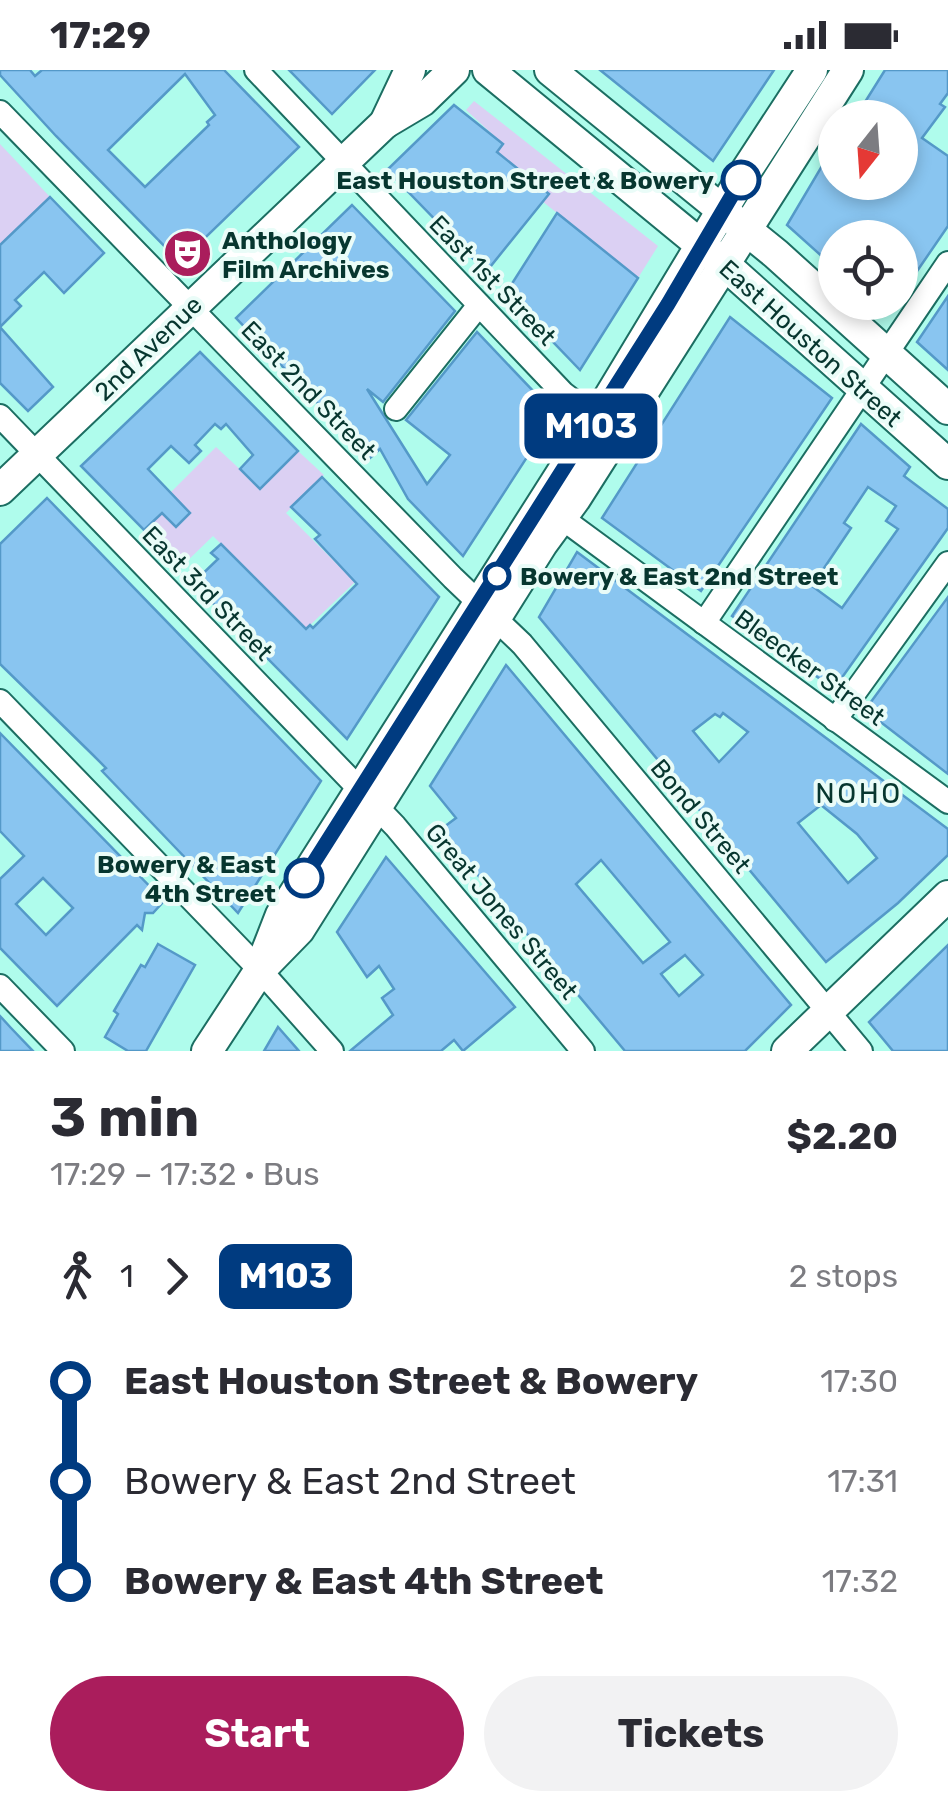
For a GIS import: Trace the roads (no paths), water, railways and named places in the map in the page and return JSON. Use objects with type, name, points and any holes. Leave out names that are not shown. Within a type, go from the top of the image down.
[{"type":"main road","name":"2nd Avenue","points":[[0,490],[385,123],[410,70]]},
{"type":"main road","points":[[385,123],[422,101],[454,70]]},
{"type":"main road","name":"East Houston Street","points":[[488,70],[713,255],[948,464]]},
{"type":"main road","name":"East Houston Street","points":[[550,70],[735,220],[948,409]]},
{"type":"main road","points":[[735,220],[812,70]]},
{"type":"main road","points":[[207,1051],[260,970],[299,930],[368,800],[735,220],[848,70]]},
{"type":"main road","points":[[787,1051],[948,896]]},
{"type":"street","name":"East 1st Street","points":[[256,70],[563,393],[606,425]]},
{"type":"street","name":"East 2nd Street","points":[[0,112],[487,612]]},
{"type":"street","points":[[704,623],[948,263]]},
{"type":"street","points":[[396,408],[478,305]]},
{"type":"street","name":"East 3rd Street","points":[[0,416],[368,800]]},
{"type":"street","name":"Bleecker Street","points":[[552,511],[948,802]]},
{"type":"street","points":[[835,720],[948,563]]},
{"type":"street","name":"Bond Street","points":[[487,612],[522,644],[861,1051]]},
{"type":"street","points":[[0,701],[260,970],[332,1051]]},
{"type":"street","name":"Great Jones Street","points":[[368,800],[400,832],[584,1051]]},
{"type":"street","points":[[0,986],[63,1051]]},
{"type":"place","name":"East Houston Street & Bowery","points":[[741,180]]},
{"type":"place","name":"Anthology Film Archives","points":[[187,254]]},
{"type":"place","name":"Bowery & East 2nd Street","points":[[497,576]]},
{"type":"place","name":"Bowery & East 4th Street","points":[[304,878]]},
{"type":"district","name":"NOHO","points":[[859,793]]}]
